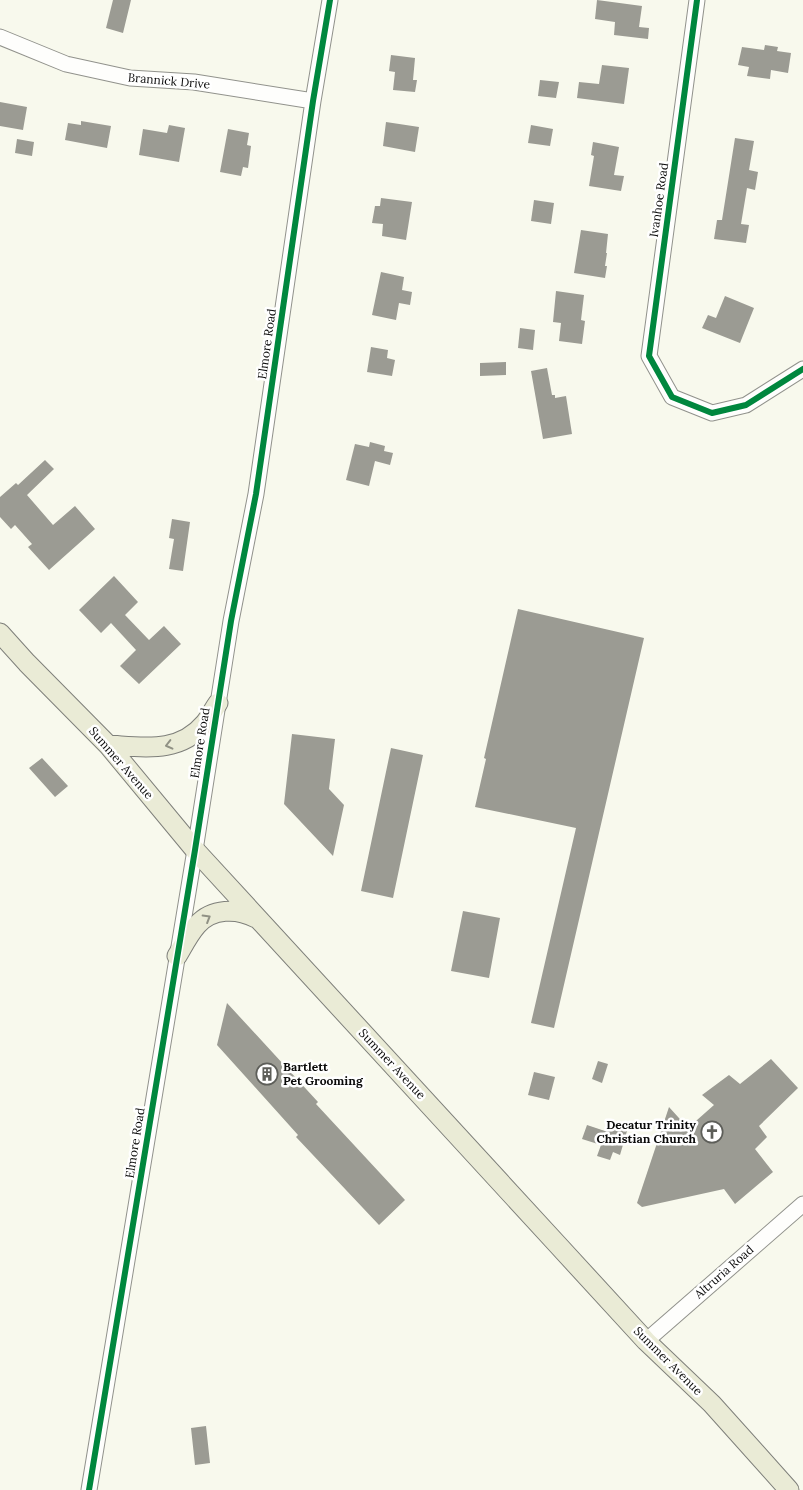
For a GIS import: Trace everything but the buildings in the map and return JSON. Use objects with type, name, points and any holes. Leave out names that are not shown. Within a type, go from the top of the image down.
[{"type":"main road","name":"Summer Avenue","points":[[0,633],[108,745],[194,850],[646,1341],[712,1404],[790,1490]]},
{"type":"main road","points":[[108,745],[151,747],[174,744],[195,733],[206,722],[218,704]]},
{"type":"main road","points":[[177,956],[196,925],[208,915],[234,911],[245,912],[257,918]]},
{"type":"street","name":"Elmore Road","points":[[88,1490],[231,621],[256,494],[313,101],[330,0]]},
{"type":"street","name":"Ivanhoe Road","points":[[697,0],[649,356],[672,397],[712,412],[746,406],[803,369]]},
{"type":"street","name":"Brannick Drive","points":[[0,37],[66,64],[130,78],[194,82],[313,101]]},
{"type":"street","name":"Altruria Road","points":[[646,1341],[803,1204]]},
{"type":"cycle path","points":[[89,1490],[231,621],[256,494],[313,101],[330,0]]},
{"type":"cycle path","points":[[697,0],[649,356],[672,397],[712,413],[746,405],[803,369]]},
{"type":"place","name":"Bartlett Pet Grooming","points":[[267,1074]]},
{"type":"place","name":"Decatur Trinity Christian Church","points":[[712,1132]]}]
